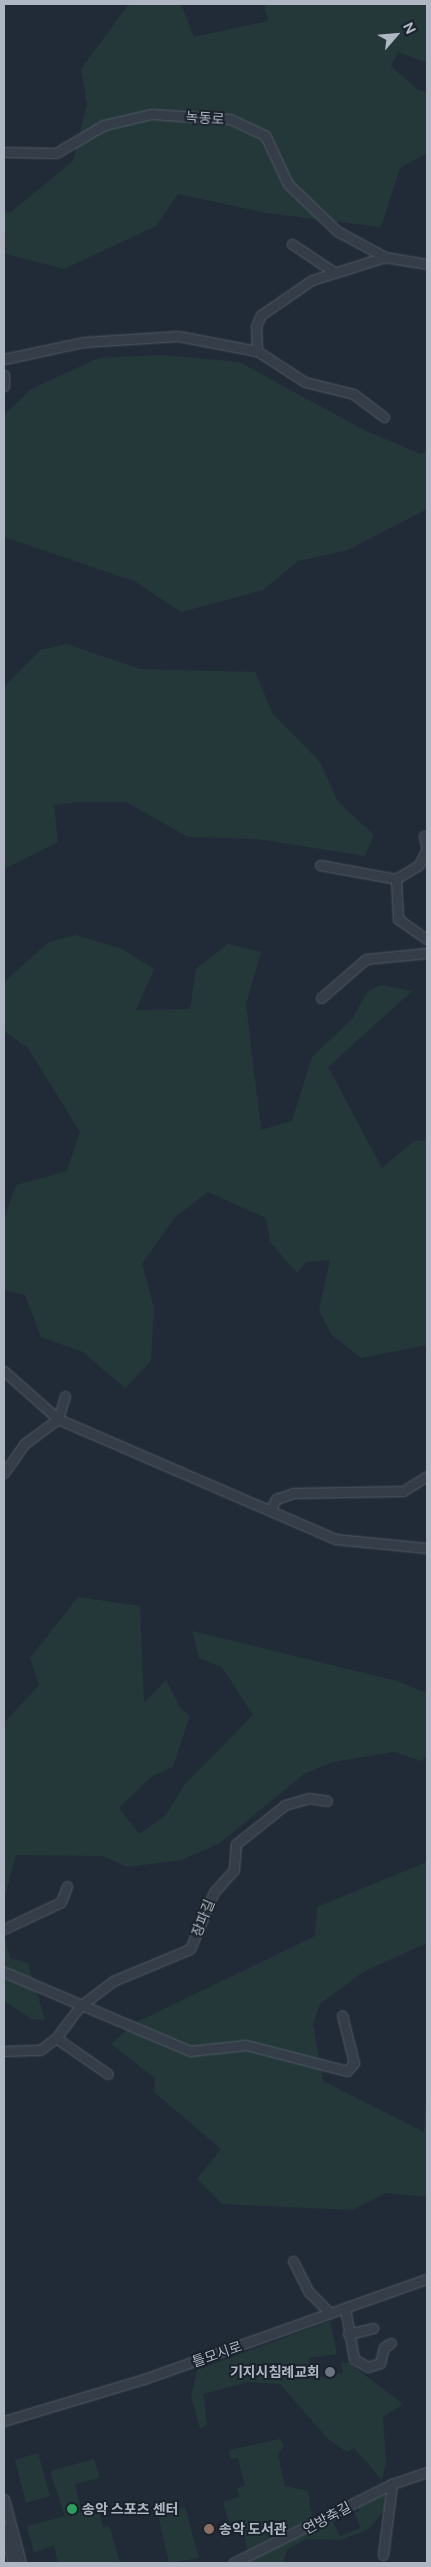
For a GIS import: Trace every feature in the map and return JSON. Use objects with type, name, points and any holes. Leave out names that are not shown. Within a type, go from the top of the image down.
[{"type":"street","name":"녹동로","points":[[4,152],[56,152],[104,125],[151,114],[230,119],[265,135],[288,184],[337,231],[386,257],[427,264]]},
{"type":"street","points":[[292,244],[334,272]]},
{"type":"street","name":"녹동로","points":[[256,351],[261,315],[334,272],[386,257]]},
{"type":"street","points":[[4,359],[84,342],[178,336],[256,351],[305,382],[354,394],[384,417]]},
{"type":"street","points":[[4,374],[4,386]]},
{"type":"street","points":[[320,865],[396,879],[419,865],[427,849],[424,836]]},
{"type":"street","points":[[396,879],[398,919],[427,939]]},
{"type":"street","points":[[322,998],[366,959],[427,953]]},
{"type":"street","points":[[4,1371],[58,1419],[335,1539],[427,1548]]},
{"type":"street","points":[[4,1473],[24,1444],[58,1419],[65,1396]]},
{"type":"street","points":[[270,1510],[276,1499],[293,1493],[403,1491],[427,1476]]},
{"type":"street","name":"장파길","points":[[56,2038],[79,2007],[113,1981],[190,1949],[214,1892],[234,1870],[236,1844],[285,1805],[308,1798],[327,1801]]},
{"type":"street","points":[[4,1929],[60,1902],[67,1886]]},
{"type":"street","points":[[4,1972],[79,2007],[190,2051],[246,2045],[347,2072],[354,2063],[342,2015]]},
{"type":"street","points":[[4,2051],[40,2050],[56,2038],[108,2074]]},
{"type":"street","points":[[293,2261],[309,2292],[330,2313]]},
{"type":"street","name":"틀모시로","points":[[4,2421],[144,2379],[427,2279]]},
{"type":"street","points":[[345,2308],[348,2334],[354,2359],[368,2368],[380,2363],[384,2347],[391,2343]]},
{"type":"street","points":[[348,2334],[373,2328]]},
{"type":"street","name":"연방축길","points":[[233,2563],[392,2484],[427,2472]]},
{"type":"street","points":[[383,2555],[392,2484]]},
{"type":"street","points":[[4,2499],[21,2563]]},
{"type":"street","points":[[4,2528],[13,2563]]},
{"type":"green space","points":[[129,4],[181,4],[194,37],[268,21],[264,4],[427,4],[427,63],[398,52],[391,66],[418,90],[427,92],[427,153],[400,168],[381,227],[266,213],[178,194],[156,226],[64,269],[6,254],[4,210],[10,213],[73,161],[87,104],[81,69]]},
{"type":"green space","points":[[161,355],[239,362],[364,430],[421,454],[427,451],[427,509],[348,550],[298,561],[263,590],[181,612],[134,581],[4,537],[4,415],[31,389],[99,358]]},
{"type":"green space","points":[[67,644],[140,669],[255,672],[273,714],[320,762],[338,802],[374,835],[365,856],[258,839],[188,837],[126,802],[78,802],[54,805],[58,842],[4,869],[4,687],[40,650]]},
{"type":"green space","points":[[76,935],[122,949],[154,969],[136,1010],[190,1009],[196,969],[228,944],[261,952],[246,1004],[261,1130],[292,1121],[312,1057],[353,1018],[367,992],[381,985],[412,991],[328,1067],[382,1168],[414,1141],[427,1140],[427,1345],[361,1358],[331,1334],[319,1310],[330,1260],[306,1262],[297,1273],[270,1242],[266,1218],[208,1192],[175,1217],[142,1264],[154,1308],[151,1361],[125,1388],[83,1352],[41,1337],[25,1295],[4,1290],[4,1219],[16,1185],[67,1171],[80,1132],[28,1048],[4,1031],[4,982],[49,942]]},
{"type":"green space","points":[[78,1597],[140,1606],[144,1703],[166,1680],[181,1709],[190,1715],[173,1767],[152,1776],[119,1808],[139,1834],[165,1816],[185,1784],[253,1715],[222,1667],[199,1658],[192,1631],[397,1681],[427,1693],[427,1756],[421,1761],[394,1752],[333,1762],[304,1774],[220,1843],[182,1860],[127,1867],[103,1856],[16,1855],[4,1899],[4,1723],[39,1685],[30,1658]]},
{"type":"green space","points":[[427,1862],[427,1943],[363,1972],[320,2004],[313,2024],[323,2081],[424,2132],[427,2075],[427,2197],[386,2193],[352,2210],[222,2204],[197,2179],[221,2149],[154,2092],[155,2078],[111,2044],[135,2023],[315,1936],[317,1907]]},
{"type":"green space","points":[[4,1933],[10,1958],[28,1963],[45,2020],[32,2019],[4,2001]]},
{"type":"green space","points":[[330,2321],[337,2354],[309,2358],[311,2379],[343,2373],[341,2362],[349,2363],[403,2404],[383,2417],[386,2463],[382,2480],[354,2448],[347,2452],[327,2438],[280,2384],[248,2382],[203,2394],[207,2425],[200,2428],[191,2397],[197,2370]]},
{"type":"green space","points":[[280,2439],[284,2445],[278,2455],[285,2486],[308,2491],[312,2518],[248,2552],[240,2520],[229,2523],[223,2502],[239,2497],[237,2488],[245,2486],[238,2458],[231,2459],[229,2450]]},
{"type":"green space","points":[[38,2453],[50,2496],[26,2503],[15,2460]]},
{"type":"green space","name":"송악 스포츠 센터","points":[[94,2459],[100,2478],[75,2484],[81,2511],[98,2507],[103,2528],[109,2525],[120,2563],[58,2563],[54,2545],[34,2553],[27,2526],[65,2516],[50,2471]]},
{"type":"green space","points":[[384,2491],[386,2508],[369,2529],[341,2540],[306,2539],[287,2550],[283,2563],[246,2563],[331,2519],[340,2536],[361,2528],[354,2513],[359,2511],[357,2505]]},
{"type":"green space","points":[[185,2507],[199,2558],[169,2563],[158,2515]]},
{"type":"place","name":"기지시침례교회","points":[[330,2372]]},
{"type":"place","name":"송악 스포츠 센터","points":[[72,2509]]},
{"type":"place","name":"송악 도서관","points":[[209,2529]]}]
